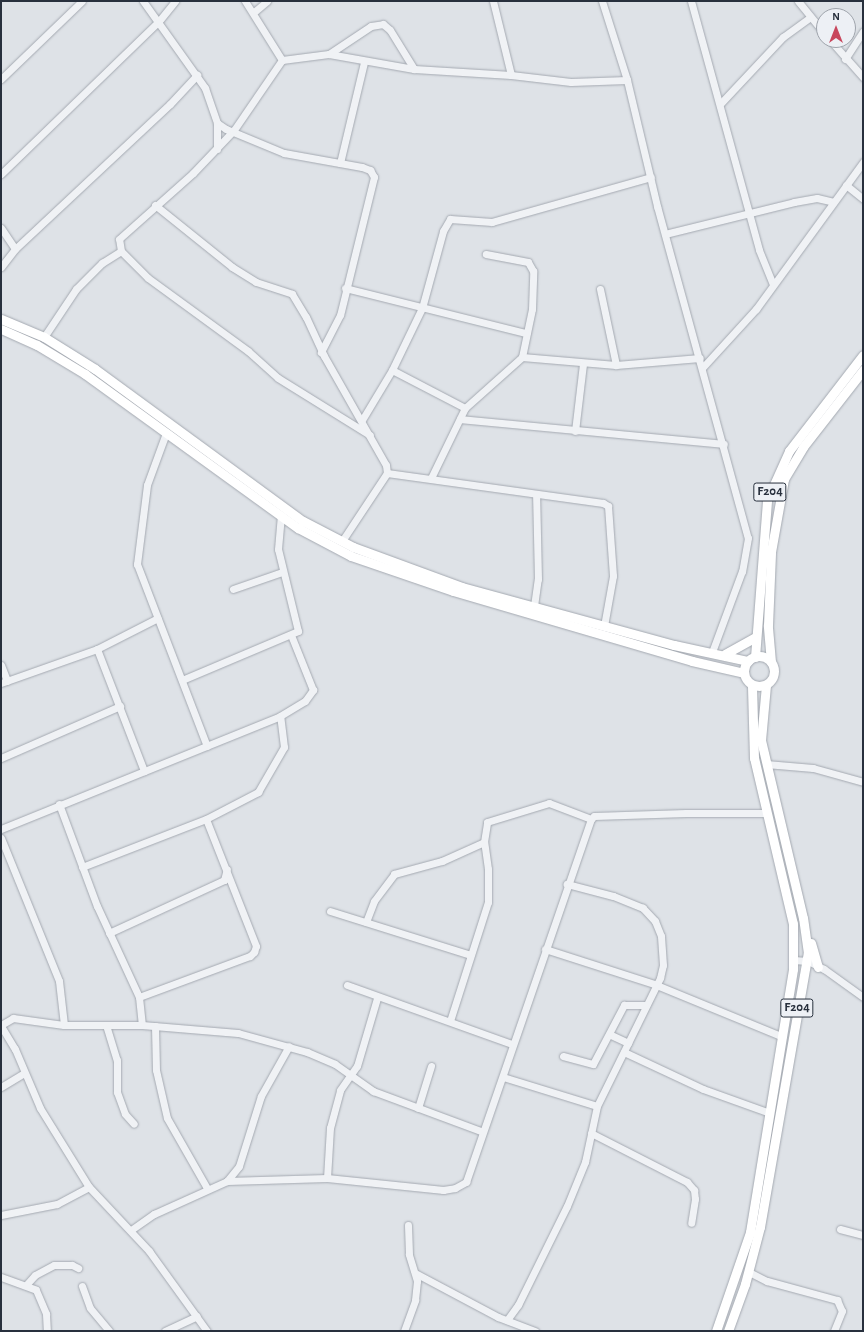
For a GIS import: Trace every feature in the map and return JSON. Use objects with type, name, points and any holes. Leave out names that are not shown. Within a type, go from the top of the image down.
[{"type":"main road","points":[[1,319],[44,337],[119,386],[304,521],[342,541],[397,565],[604,626],[712,652],[752,659],[764,657],[771,662]]},
{"type":"main road","points":[[1,329],[37,345],[85,374],[281,515],[337,550],[388,571],[692,661],[744,672],[752,685],[766,685]]},
{"type":"main road","name":"F204","points":[[744,672],[752,659],[756,637],[767,500],[789,451],[863,355]]},
{"type":"main road","name":"F204","points":[[728,1331],[749,1272],[760,1227],[806,966],[804,922],[766,764],[760,729],[766,685],[774,672],[771,662],[768,625],[771,552],[784,479],[803,447],[863,370]]},
{"type":"main road","points":[[725,654],[756,637]]},
{"type":"main road","name":"F204","points":[[716,1331],[750,1232],[770,1114],[793,960],[793,924],[759,780],[752,736],[752,685]]},
{"type":"main road","points":[[759,780],[769,777]]},
{"type":"main road","points":[[804,922],[821,968],[814,972],[806,966]]},
{"type":"street","points":[[1,79],[82,1]]},
{"type":"street","points":[[143,1],[159,21],[205,88],[217,123],[217,149]]},
{"type":"street","points":[[1,174],[159,21],[175,1]]},
{"type":"street","points":[[245,1],[254,12],[266,38],[282,60]]},
{"type":"street","points":[[254,12],[268,1]]},
{"type":"street","points":[[493,1],[511,75]]},
{"type":"street","points":[[602,1],[627,80],[666,234],[724,444],[748,538],[742,571],[712,652]]},
{"type":"street","points":[[691,1],[748,211],[773,284]]},
{"type":"street","points":[[798,1],[816,23]]},
{"type":"street","points":[[720,104],[783,37],[811,17]]},
{"type":"street","points":[[329,54],[371,26],[383,24],[390,30],[414,69]]},
{"type":"street","points":[[845,59],[863,31]]},
{"type":"street","points":[[836,48],[863,77]]},
{"type":"street","points":[[370,435],[278,378],[248,351],[148,278],[121,251],[119,239],[217,149],[234,130],[282,60],[329,54],[364,62],[414,69],[511,75],[571,82],[627,80]]},
{"type":"street","points":[[340,163],[364,62]]},
{"type":"street","points":[[1,267],[15,248],[170,104],[197,75]]},
{"type":"street","points":[[217,123],[284,153],[370,170],[374,177],[345,288],[340,315],[321,352]]},
{"type":"street","points":[[703,367],[756,309],[863,162]]},
{"type":"street","points":[[362,420],[392,370],[422,308],[443,231],[450,219],[492,222],[651,177]]},
{"type":"street","points":[[846,185],[863,199]]},
{"type":"street","points":[[666,234],[748,211],[809,199],[834,202]]},
{"type":"street","points":[[155,205],[232,267],[256,282],[292,294],[321,352],[370,435],[387,473]]},
{"type":"street","points":[[1,228],[15,248]]},
{"type":"street","points":[[44,337],[76,290],[102,263],[121,251]]},
{"type":"street","points":[[431,478],[465,408],[522,357],[532,309],[533,271],[528,262],[486,254]]},
{"type":"street","points":[[345,288],[422,308],[526,332]]},
{"type":"street","points":[[600,288],[603,316],[616,365]]},
{"type":"street","points":[[522,357],[583,364],[616,365],[700,358]]},
{"type":"street","points":[[575,431],[583,364]]},
{"type":"street","points":[[392,370],[465,408]]},
{"type":"street","points":[[460,419],[724,444]]},
{"type":"street","points":[[166,433],[147,485],[137,552],[137,564],[207,746]]},
{"type":"street","points":[[342,541],[387,473]]},
{"type":"street","points":[[387,473],[603,503],[608,506],[613,571],[604,626]]},
{"type":"street","points":[[534,606],[538,579],[536,494]]},
{"type":"street","points":[[182,680],[298,631],[298,622],[282,572],[278,549],[281,515]]},
{"type":"street","points":[[233,588],[282,572]]},
{"type":"street","points":[[1,665],[4,682],[97,649],[158,618]]},
{"type":"street","points":[[1,829],[59,804],[280,716],[305,701],[313,690],[291,635]]},
{"type":"street","points":[[97,649],[144,771]]},
{"type":"street","points":[[1,758],[120,706]]},
{"type":"street","points":[[82,867],[206,819],[258,792],[284,747],[280,716]]},
{"type":"street","points":[[766,764],[813,768],[863,782]]},
{"type":"street","points":[[450,1021],[488,902],[488,870],[484,842],[487,822],[541,804],[549,803],[591,819]]},
{"type":"street","points":[[59,804],[82,867],[139,997],[142,1025]]},
{"type":"street","points":[[131,1230],[154,1214],[207,1188],[227,1181],[327,1178],[408,1184],[432,1190],[455,1188],[466,1182],[567,884],[591,819],[594,816],[686,812],[768,813]]},
{"type":"street","points":[[139,997],[250,956],[254,952],[256,946],[227,868],[206,819]]},
{"type":"street","points":[[1,838],[59,981],[64,1024]]},
{"type":"street","points":[[366,922],[374,901],[394,874],[442,861],[484,842]]},
{"type":"street","points":[[110,933],[224,880],[227,868]]},
{"type":"street","points":[[506,1320],[518,1305],[567,1206],[585,1162],[597,1106],[624,1052],[654,984],[660,978],[663,965],[661,936],[655,921],[643,908],[629,901],[567,884]]},
{"type":"street","points":[[330,911],[470,955]]},
{"type":"street","points":[[545,949],[654,984],[782,1037]]},
{"type":"street","points":[[793,960],[806,966]]},
{"type":"street","points":[[821,968],[863,996]]},
{"type":"street","points":[[346,985],[377,998],[450,1021],[512,1044]]},
{"type":"street","points":[[327,1178],[330,1128],[340,1090],[357,1066],[377,998]]},
{"type":"street","points":[[563,1056],[593,1064],[610,1035],[624,1005],[645,1005]]},
{"type":"street","points":[[207,1331],[131,1230],[89,1187],[40,1108],[1,1025],[13,1018],[64,1024],[142,1025],[238,1033],[289,1046],[335,1064],[373,1091],[483,1132]]},
{"type":"street","points":[[106,1024],[117,1060],[118,1092],[125,1114],[134,1124]]},
{"type":"street","points":[[155,1026],[156,1070],[167,1118],[207,1188]]},
{"type":"street","points":[[610,1035],[628,1043]]},
{"type":"street","points":[[227,1181],[239,1166],[261,1096],[289,1046]]},
{"type":"street","points":[[624,1052],[703,1089],[770,1114]]},
{"type":"street","points":[[418,1108],[431,1066]]},
{"type":"street","points":[[1,1087],[24,1073]]},
{"type":"street","points":[[502,1077],[597,1106]]},
{"type":"street","points":[[591,1133],[687,1182],[694,1190],[695,1200],[690,1223]]},
{"type":"street","points":[[1,1215],[57,1204],[89,1187]]},
{"type":"street","points":[[404,1331],[414,1300],[417,1274],[409,1254],[408,1225]]},
{"type":"street","points":[[840,1229],[863,1235]]},
{"type":"street","points":[[26,1285],[35,1275],[54,1265],[72,1264],[78,1268]]},
{"type":"street","points":[[749,1272],[768,1281],[837,1300],[842,1311],[834,1331]]},
{"type":"street","points":[[417,1274],[506,1320],[535,1331]]},
{"type":"street","points":[[1,1277],[26,1285],[36,1290],[41,1301],[47,1331]]},
{"type":"street","points":[[82,1286],[90,1308],[109,1331]]},
{"type":"street","points":[[165,1331],[197,1316]]}]
